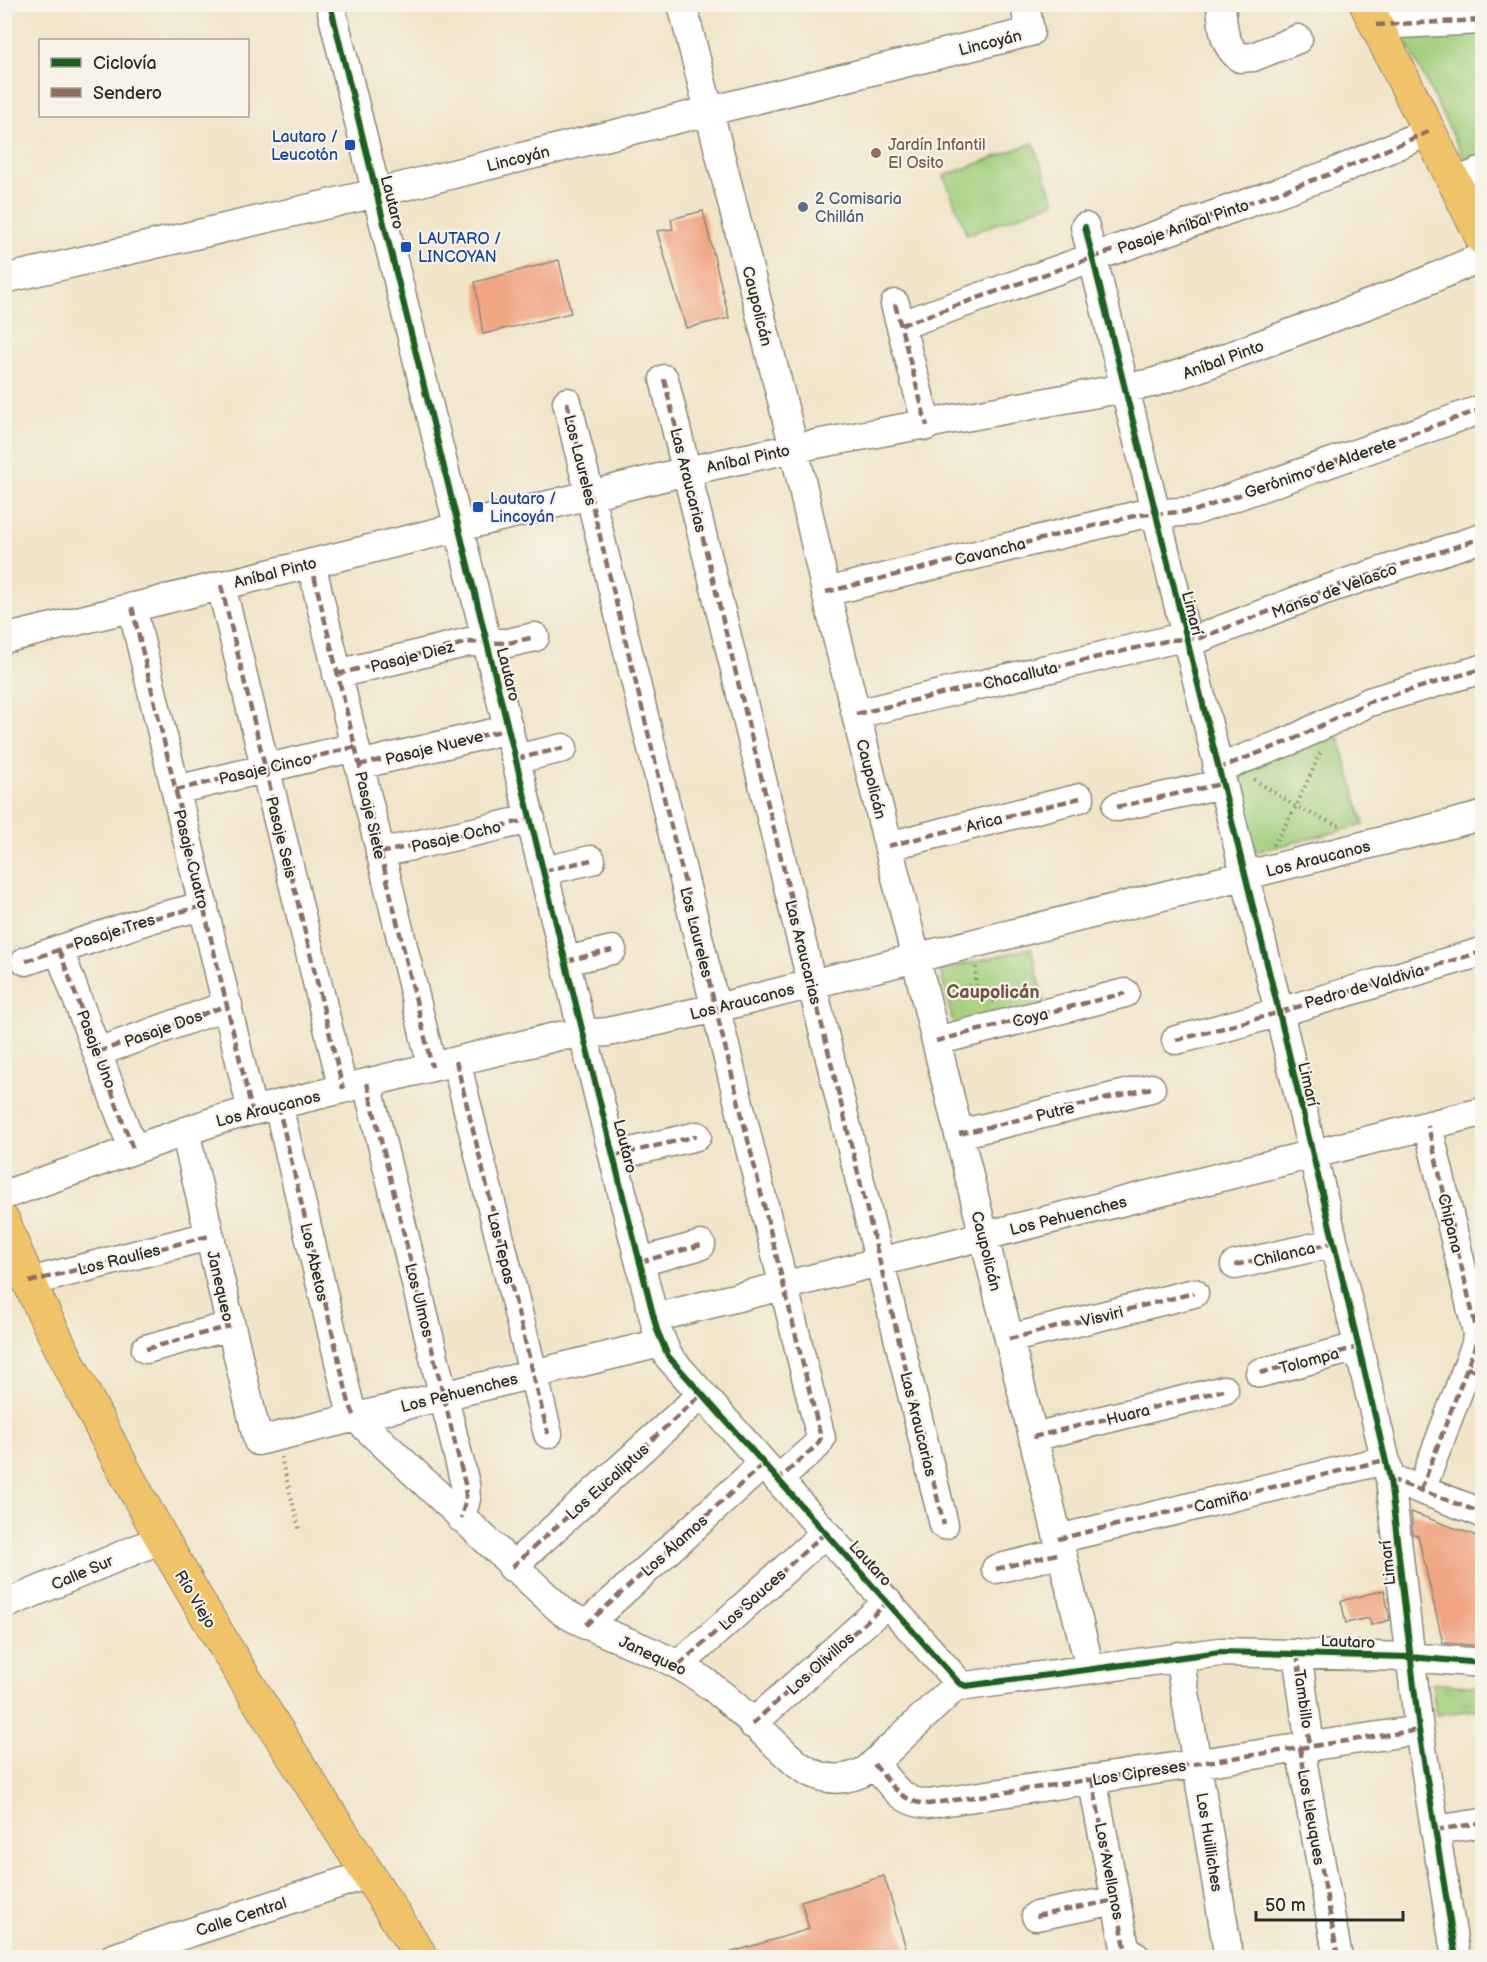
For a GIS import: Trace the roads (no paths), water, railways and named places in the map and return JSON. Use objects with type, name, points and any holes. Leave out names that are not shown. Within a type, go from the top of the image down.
[{"type":"main road","points":[[1371,14],[1430,131],[1469,177],[1482,238]]},
{"type":"main road","name":"Río Viejo","points":[[4,1222],[29,1282],[106,1437],[161,1539],[234,1662],[422,1958]]},
{"type":"street","name":"Lautaro","points":[[330,4],[657,1330],[677,1369],[959,1683],[975,1686],[1179,1656],[1252,1651],[1409,1657],[1482,1663]]},
{"type":"street","name":"Caupolicán","points":[[682,4],[794,448],[826,592],[1090,1669]]},
{"type":"street","name":"Lincoyán","points":[[4,279],[376,193],[1030,33],[1025,4]]},
{"type":"street","points":[[1221,4],[1225,39],[1229,50],[1240,58],[1253,57],[1298,39]]},
{"type":"street","points":[[1371,14],[1482,20]]},
{"type":"street","name":"Pasaje Aníbal Pinto","points":[[927,426],[898,315],[1092,258],[1349,167],[1430,131]]},
{"type":"street","name":"Limarí","points":[[1085,227],[1185,639],[1250,875],[1279,1012],[1387,1469],[1419,1730],[1456,1958]]},
{"type":"street","name":"Aníbal Pinto","points":[[4,639],[687,471],[794,448],[927,426],[1152,383],[1198,368],[1427,281],[1482,257]]},
{"type":"street","name":"Las Araucarias","points":[[664,379],[944,1525]]},
{"type":"street","name":"Los Laureles","points":[[567,402],[821,1438],[817,1445],[770,1472]]},
{"type":"street","name":"Gerónimo de Alderete","points":[[1155,514],[1194,511],[1482,409]]},
{"type":"street","name":"Cavancha","points":[[826,592],[1137,515],[1155,514]]},
{"type":"street","name":"Manso de Velasco","points":[[1185,639],[1200,638],[1233,627],[1325,590],[1482,538]]},
{"type":"street","name":"Pasaje Siete","points":[[311,563],[380,853],[444,1064]]},
{"type":"street","name":"Pasaje Seis","points":[[221,585],[265,768],[355,1086]]},
{"type":"street","name":"Pasaje Cuatro","points":[[132,607],[228,1005],[265,1108]]},
{"type":"street","name":"Pasaje Diez","points":[[338,674],[469,642],[507,643],[535,637]]},
{"type":"street","name":"Chacalluta","points":[[856,714],[1170,640],[1185,639]]},
{"type":"street","points":[[1117,807],[1223,773],[1369,702],[1482,669]]},
{"type":"street","name":"Pasaje Nueve","points":[[357,756],[509,729]]},
{"type":"street","points":[[516,759],[563,748]]},
{"type":"street","name":"Pasaje Cinco","points":[[176,790],[265,768],[357,756]]},
{"type":"street","name":"Arica","points":[[888,846],[1080,798]]},
{"type":"street","name":"Los Araucanos","points":[[4,1195],[185,1131],[265,1108],[559,1036],[608,1032],[716,1008],[1482,816]]},
{"type":"street","name":"Pasaje Ocho","points":[[380,853],[531,819]]},
{"type":"street","points":[[544,871],[591,860]]},
{"type":"street","name":"Pasaje Tres","points":[[26,961],[150,919],[204,906]]},
{"type":"street","name":"Pasaje Uno","points":[[59,950],[133,1149]]},
{"type":"street","points":[[566,961],[612,950]]},
{"type":"street","name":"Pedro de Valdivia","points":[[1176,1040],[1482,952]]},
{"type":"street","name":"Coya","points":[[936,1041],[1125,993]]},
{"type":"street","name":"Pasaje Dos","points":[[98,1052],[228,1005]]},
{"type":"street","name":"Las Tepas","points":[[444,1064],[548,1434]]},
{"type":"street","name":"Los Ulmos","points":[[355,1086],[444,1395],[465,1484],[466,1499],[461,1518]]},
{"type":"street","name":"Putre","points":[[959,1134],[1151,1088]]},
{"type":"street","name":"Los Abetos","points":[[265,1108],[349,1403],[355,1417]]},
{"type":"street","name":"Los Pehuenches","points":[[267,1439],[533,1374],[783,1286],[1482,1112]]},
{"type":"street","name":"Chipana","points":[[1421,1490],[1475,1370],[1476,1344],[1476,1323],[1428,1126]]},
{"type":"street","name":"Janequeo","points":[[185,1131],[231,1326],[267,1439]]},
{"type":"street","points":[[614,1156],[697,1136]]},
{"type":"street","name":"Los Raulíes","points":[[29,1282],[209,1236]]},
{"type":"street","name":"Chilanca","points":[[1235,1265],[1333,1243]]},
{"type":"street","points":[[640,1262],[701,1245]]},
{"type":"street","name":"Visviri","points":[[1009,1339],[1194,1293]]},
{"type":"street","points":[[146,1349],[231,1326]]},
{"type":"street","name":"Tolompa","points":[[1260,1373],[1358,1347]]},
{"type":"street","name":"Huara","points":[[1033,1437],[1224,1390]]},
{"type":"street","name":"Los Eucaliptus","points":[[512,1567],[701,1395]]},
{"type":"street","name":"Janequeo","points":[[355,1417],[512,1567],[563,1612],[586,1625],[679,1665],[699,1677],[797,1764],[818,1776],[829,1779],[850,1778],[874,1764],[959,1683]]},
{"type":"street","points":[[1387,1469],[1421,1490],[1482,1513]]},
{"type":"street","name":"Camiña","points":[[1060,1546],[1387,1469]]},
{"type":"street","name":"Los Álamos","points":[[586,1625],[770,1472]]},
{"type":"street","name":"Los Sauces","points":[[679,1665],[825,1533]]},
{"type":"street","name":"Calle Sur","points":[[4,1605],[161,1539]]},
{"type":"street","points":[[996,1569],[1060,1546]]},
{"type":"street","name":"Los Olivillos","points":[[752,1724],[888,1602]]},
{"type":"street","name":"Tambillo","points":[[1297,1653],[1305,1747]]},
{"type":"street","name":"Los Huilliches","points":[[1179,1656],[1229,1958]]},
{"type":"street","name":"Los Cipreses","points":[[874,1764],[901,1796],[919,1803],[1419,1730]]},
{"type":"street","name":"Los Lleuques","points":[[1305,1747],[1338,1958]]},
{"type":"street","name":"Los Avellanos","points":[[1092,1779],[1125,1947],[1137,1958]]},
{"type":"street","points":[[1435,1830],[1482,1823]]},
{"type":"street","name":"Calle Central","points":[[113,1958],[368,1874]]},
{"type":"street","points":[[1036,1916],[1116,1900]]},
{"type":"place","name":"Lautaro / Leucotón","points":[[350,145]]},
{"type":"place","name":"Jardín Infantil El Osito","points":[[876,153]]},
{"type":"place","name":"2 Comisaria Chillán","points":[[803,207]]},
{"type":"place","name":"LAUTARO / LINCOYAN","points":[[406,247]]},
{"type":"place","name":"Lautaro / Lincoyán","points":[[478,507]]},
{"type":"district","name":"Caupolicán","points":[[993,992]]}]
